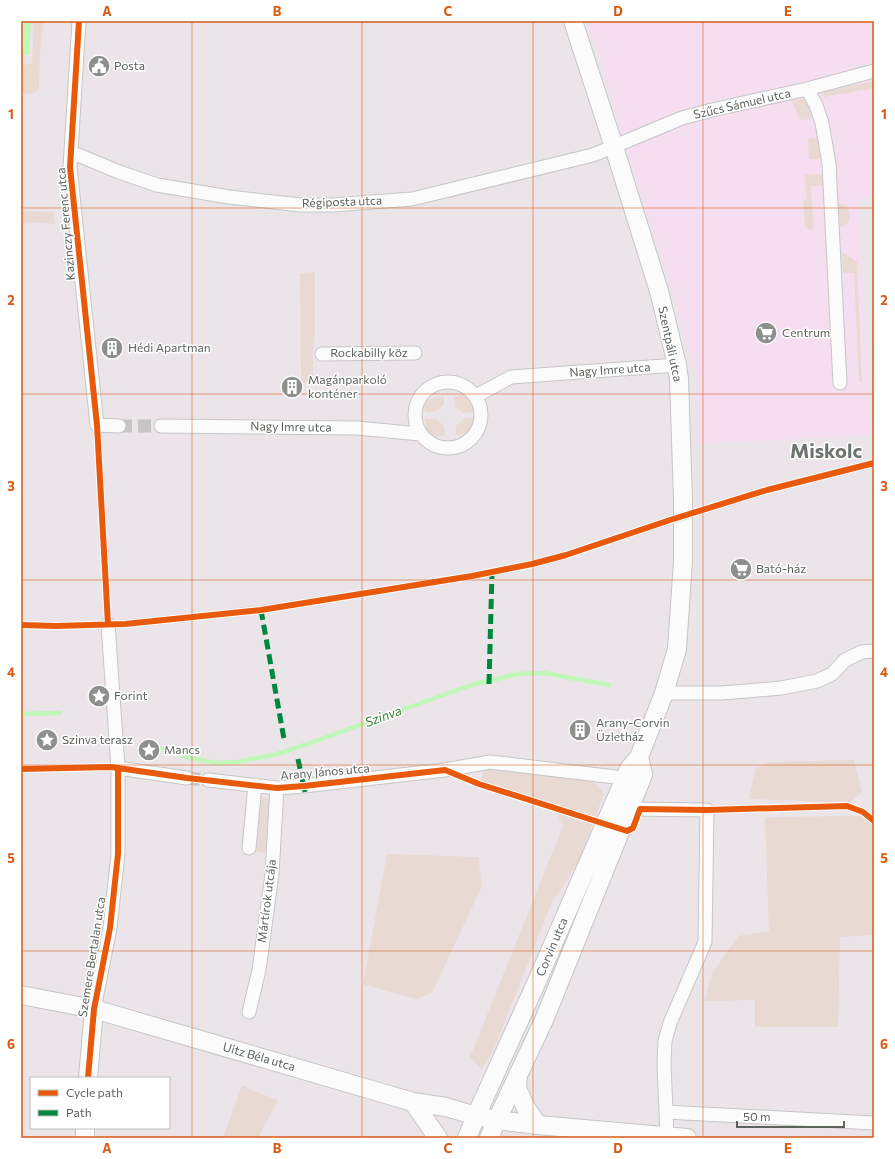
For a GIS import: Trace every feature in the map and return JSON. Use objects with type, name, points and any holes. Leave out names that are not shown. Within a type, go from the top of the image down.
[{"type":"street","name":"Kazinczy Ferenc utca","points":[[79,21],[71,174],[97,425],[119,426]]},
{"type":"street","name":"Szentpáli utca","points":[[573,21],[614,147],[658,291],[677,364],[683,500],[683,561],[677,649],[664,693],[652,724]]},
{"type":"street","name":"Szűcs Sámuel utca","points":[[614,147],[682,118],[807,89],[874,71]]},
{"type":"street","points":[[807,89],[816,106],[822,123],[829,164],[840,383]]},
{"type":"street","name":"Régiposta utca","points":[[71,152],[119,172],[157,185],[230,197],[300,205],[333,205],[412,199],[593,155],[614,147]]},
{"type":"street","name":"Rockabilly köz","points":[[322,354],[415,353]]},
{"type":"street","name":"Nagy Imre utca","points":[[476,396],[511,377],[677,364]]},
{"type":"street","points":[[448,382],[458,383],[468,388],[476,396],[480,404],[482,414],[481,424],[477,433],[463,446],[454,449],[444,449],[434,446],[420,434],[416,424],[416,405],[428,389],[437,384],[448,382]]},
{"type":"street","name":"Nagy Imre utca","points":[[161,426],[357,428],[420,434]]},
{"type":"street","name":"Szemere Bertalan utca","points":[[88,1077],[94,1008],[110,928],[118,854],[118,768],[108,624]]},
{"type":"street","points":[[664,693],[721,693],[781,688],[817,681],[832,674],[845,660],[868,651]]},
{"type":"street","name":"Corvin utca","points":[[489,1138],[544,1020],[630,809],[633,779],[629,769],[639,757],[652,724]]},
{"type":"street","name":"Arany János utca","points":[[208,780],[277,788],[445,770],[490,762],[633,779]]},
{"type":"street","points":[[118,768],[187,778]]},
{"type":"street","name":"Corvin utca","points":[[467,1138],[538,979],[633,779]]},
{"type":"street","points":[[249,848],[255,785]]},
{"type":"street","name":"Mártírok utcája","points":[[249,1012],[259,970],[272,874],[277,788]]},
{"type":"street","points":[[630,809],[707,810],[706,942],[670,1023],[665,1041],[664,1064],[667,1136]]},
{"type":"street","name":"Uitz Béla utca","points":[[21,995],[94,1008],[413,1102],[446,1107],[476,1116],[538,1126],[687,1138]]},
{"type":"street","points":[[518,1074],[518,1088],[526,1108],[538,1126]]},
{"type":"street","points":[[413,1102],[462,1101],[474,1097],[489,1087]]},
{"type":"street","points":[[413,1102],[438,1138]]},
{"type":"street","points":[[666,1112],[874,1123]]},
{"type":"shaded area","points":[[24,21],[31,21],[29,55],[21,55],[21,48],[23,48]]},
{"type":"shaded area","points":[[34,21],[44,21],[40,53],[39,89],[34,93],[26,94],[21,89],[21,67],[32,63]]},
{"type":"shaded area","points":[[585,21],[874,21],[874,194],[858,199],[871,435],[697,444],[697,383],[679,311],[620,132],[598,51]]},
{"type":"shaded area","points":[[874,81],[874,88],[824,97],[823,92]]},
{"type":"shaded area","points":[[803,99],[810,104],[810,119],[800,120],[792,101]]},
{"type":"shaded area","points":[[812,138],[819,140],[821,156],[819,159],[809,159],[808,139]]},
{"type":"shaded area","points":[[805,175],[824,175],[826,185],[811,186],[814,231],[805,228],[803,201],[806,199]]},
{"type":"shaded area","points":[[839,204],[847,206],[849,213],[848,222],[844,226],[840,227]]},
{"type":"shaded area","points":[[21,211],[53,212],[55,224],[22,222],[21,224]]},
{"type":"shaded area","points":[[842,252],[857,262],[862,382],[859,382],[854,273],[843,273]]},
{"type":"shaded area","points":[[315,272],[313,383],[301,383],[300,273]]},
{"type":"shaded area","points":[[465,395],[473,402],[474,412],[463,413],[455,406],[455,396]]},
{"type":"shaded area","points":[[444,396],[444,405],[435,411],[425,412],[424,404],[428,400]]},
{"type":"shaded area","points":[[464,418],[474,418],[473,430],[469,433],[456,435],[456,426]]},
{"type":"shaded area","points":[[425,419],[436,419],[444,426],[445,436],[430,434],[426,428]]},
{"type":"shaded area","points":[[854,760],[862,792],[850,803],[749,799],[755,769],[769,762]]},
{"type":"shaded area","points":[[483,769],[592,780],[604,794],[579,861],[552,902],[493,1052],[481,1069],[470,1057],[563,826],[555,808],[482,784]]},
{"type":"shaded area","points":[[256,797],[269,798],[266,853],[253,852]]},
{"type":"shaded area","points":[[861,816],[874,824],[874,935],[840,937],[838,1027],[755,1027],[755,1000],[705,1001],[711,975],[738,936],[769,931],[765,817]]},
{"type":"shaded area","points":[[387,854],[478,857],[482,886],[432,993],[416,999],[363,984]]},
{"type":"shaded area","points":[[242,1085],[278,1100],[258,1138],[223,1138]]},
{"type":"waterway","name":"Szinva","points":[[159,748],[190,758],[215,763],[237,762],[277,754],[471,685],[517,674],[544,673],[609,685]]},
{"type":"waterway","name":"Szinva","points":[[21,714],[60,713]]},
{"type":"tunnel","points":[[119,426],[161,426]]},
{"type":"tunnel","points":[[187,778],[208,780]]},
{"type":"tram line","points":[[21,622],[105,621],[189,614],[435,579],[565,552],[766,487],[874,460]]},
{"type":"tram line","points":[[21,628],[56,629],[125,627],[251,614],[491,577],[566,558],[768,493],[874,467]]},
{"type":"marked path","points":[[489,684],[492,572]]},
{"type":"marked path","points":[[261,610],[284,739]]},
{"type":"marked path","points":[[298,759],[305,792]]},
{"type":"cycle path","points":[[79,21],[70,167],[97,425],[108,624]]},
{"type":"cycle path","points":[[21,625],[56,626],[125,624],[261,610],[472,576],[532,564],[566,555],[670,520],[767,490],[874,463]]},
{"type":"cycle path","points":[[21,769],[111,767],[187,778],[277,788],[445,770],[479,784],[627,831],[633,828],[640,809],[707,810],[847,806],[863,812],[874,821]]},
{"type":"cycle path","points":[[88,1077],[94,1009],[110,928],[118,854],[118,768]]},
{"type":"place","name":"Posta","points":[[99,66]]},
{"type":"place","name":"Centrum","points":[[766,333]]},
{"type":"place","name":"Hédi Apartman","points":[[112,348]]},
{"type":"place","name":"Magánparkoló konténer","points":[[292,387]]},
{"type":"place","name":"Bató-ház","points":[[741,569]]},
{"type":"place","name":"Forint","points":[[99,696]]},
{"type":"place","name":"Arany-Corvin Üzletház","points":[[580,730]]},
{"type":"place","name":"Szinva terasz","points":[[47,740]]},
{"type":"place","name":"Mancs","points":[[149,750]]},
{"type":"district","name":"Miskolc","points":[[826,451]]}]
